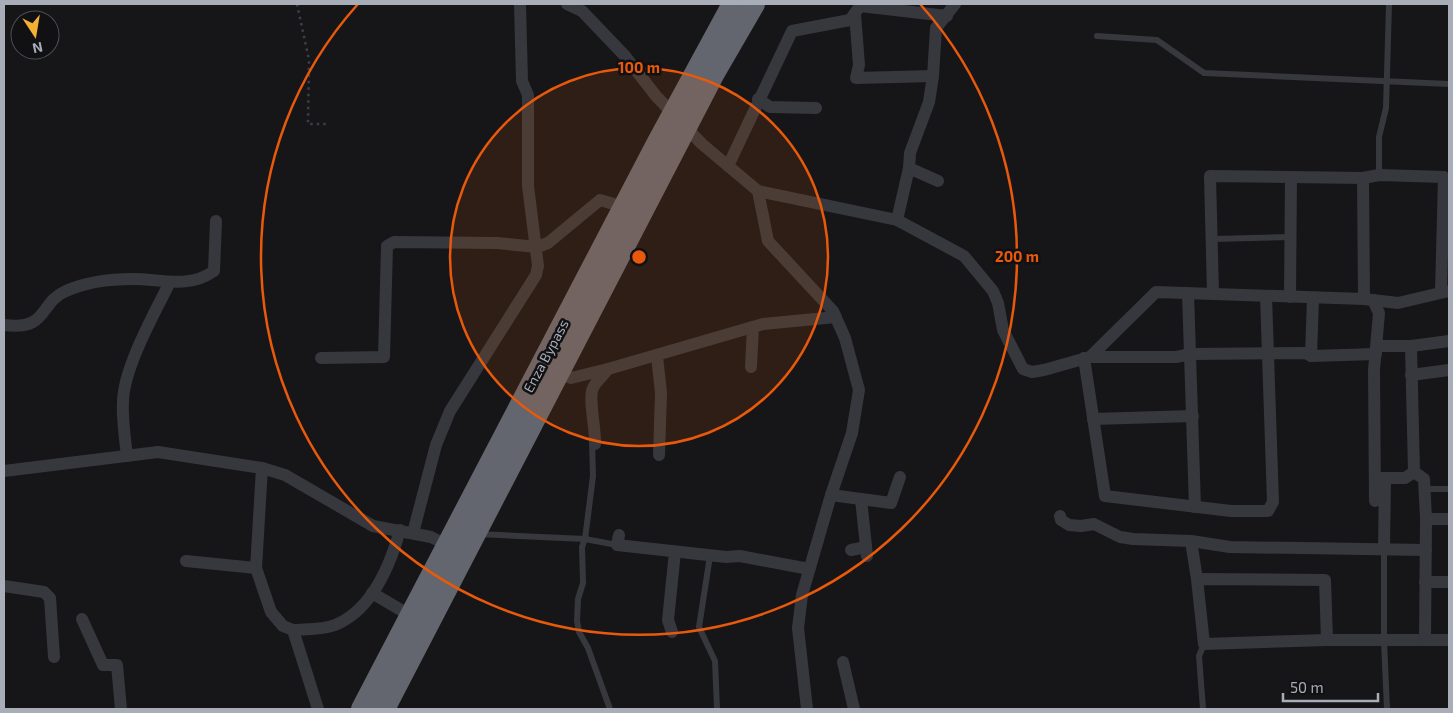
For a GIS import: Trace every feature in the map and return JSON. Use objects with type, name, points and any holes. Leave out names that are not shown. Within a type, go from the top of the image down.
[{"type":"highway","name":"Enza Bypass","points":[[384,709],[559,373],[681,119],[733,4]]},
{"type":"highway","name":"Enza Bypass","points":[[362,709],[624,207],[754,4]]},
{"type":"street","points":[[262,468],[256,568],[271,612],[283,626],[293,630],[334,626],[362,606],[387,570],[406,532],[436,445],[450,411],[536,275],[538,266],[537,247],[528,186],[528,95],[522,81],[520,4]]},
{"type":"street","points":[[567,4],[582,11],[625,56],[656,96],[681,119],[702,144],[758,191],[897,220],[964,256],[983,277],[998,303],[1003,330],[1023,370],[1032,372],[1044,370],[1087,357],[1176,357],[1191,354],[1267,353],[1304,353],[1311,356],[1449,341]]},
{"type":"street","points":[[897,220],[909,168],[910,153],[929,102],[933,76],[936,28],[955,4]]},
{"type":"street","points":[[728,166],[758,99],[792,31],[850,20],[858,8]]},
{"type":"street","points":[[858,8],[947,16]]},
{"type":"street","points":[[858,8],[859,65],[856,78],[933,76]]},
{"type":"street","points":[[758,99],[770,107],[816,108]]},
{"type":"street","points":[[909,168],[938,181]]},
{"type":"street","points":[[1087,357],[1156,292],[1313,298],[1369,299],[1398,302],[1445,292],[1444,177],[1378,175],[1363,178],[1210,176],[1213,294]]},
{"type":"street","points":[[1290,297],[1291,178]]},
{"type":"street","points":[[1363,178],[1369,299],[1379,313],[1374,370],[1384,549]]},
{"type":"street","points":[[758,191],[768,241],[833,311],[848,345],[860,390],[852,433],[831,495],[802,595],[798,628],[807,709]]},
{"type":"street","points":[[321,358],[384,357],[387,246],[394,242],[497,243],[537,247],[548,243],[600,200],[624,207]]},
{"type":"street","points":[[4,325],[29,324],[42,317],[54,299],[64,291],[87,284],[133,279],[179,283],[206,276],[214,271],[216,221]]},
{"type":"street","points":[[126,456],[122,401],[143,336],[170,282]]},
{"type":"street","points":[[1188,293],[1195,507]]},
{"type":"street","points":[[1087,357],[1093,419],[1105,496],[1231,511],[1268,511],[1273,502],[1266,296]]},
{"type":"street","points":[[1311,356],[1313,298]]},
{"type":"street","points":[[559,373],[571,378],[657,356],[763,324],[836,317]]},
{"type":"street","points":[[751,368],[753,327]]},
{"type":"street","points":[[1411,346],[1414,472]]},
{"type":"street","points":[[657,356],[661,393],[659,455]]},
{"type":"street","points":[[595,439],[596,424],[592,418],[592,388],[608,369]]},
{"type":"street","points":[[1411,375],[1449,370]]},
{"type":"street","points":[[1093,419],[1193,416]]},
{"type":"street","points":[[4,471],[158,452],[262,468],[285,476],[372,526],[431,537],[447,546]]},
{"type":"street","points":[[1380,478],[1405,478],[1414,472]]},
{"type":"street","points":[[1414,472],[1424,479],[1426,519],[1425,640]]},
{"type":"street","points":[[831,495],[891,503],[900,477]]},
{"type":"street","points":[[1374,501],[1380,478]]},
{"type":"street","points":[[851,550],[866,551],[861,499]]},
{"type":"street","points":[[1060,516],[1061,520],[1068,525],[1094,524],[1120,537],[1191,541],[1230,546],[1426,550]]},
{"type":"street","points":[[1426,519],[1449,519]]},
{"type":"street","points":[[618,540],[674,552],[710,556],[740,556],[809,569]]},
{"type":"street","points":[[1191,541],[1204,644],[1327,640],[1449,640]]},
{"type":"street","points":[[672,632],[668,620],[674,552]]},
{"type":"street","points":[[186,561],[256,568]]},
{"type":"street","points":[[1197,579],[1325,580],[1327,640]]},
{"type":"street","points":[[1426,582],[1449,582]]},
{"type":"street","points":[[4,586],[44,592],[50,598],[54,657]]},
{"type":"street","points":[[372,593],[410,616]]},
{"type":"street","points":[[82,620],[103,665],[117,666],[121,709]]},
{"type":"street","points":[[293,630],[318,709]]},
{"type":"street","points":[[843,662],[854,709]]},
{"type":"lane","points":[[1378,175],[1379,137],[1386,108],[1389,4]]},
{"type":"lane","points":[[1097,36],[1157,40],[1204,73],[1449,84]]},
{"type":"lane","points":[[1212,238],[1291,237]]},
{"type":"lane","points":[[595,439],[591,443],[593,476],[585,539],[582,547],[582,583],[578,599],[578,626],[610,709]]},
{"type":"lane","points":[[1424,489],[1449,489]]},
{"type":"lane","points":[[475,534],[618,540]]},
{"type":"lane","points":[[1384,549],[1384,640],[1387,709]]},
{"type":"lane","points":[[710,556],[699,627],[715,661],[717,709]]},
{"type":"lane","points":[[1203,709],[1199,656],[1204,644]]},
{"type":"path","points":[[297,4],[309,60],[308,124],[329,124]]}]
